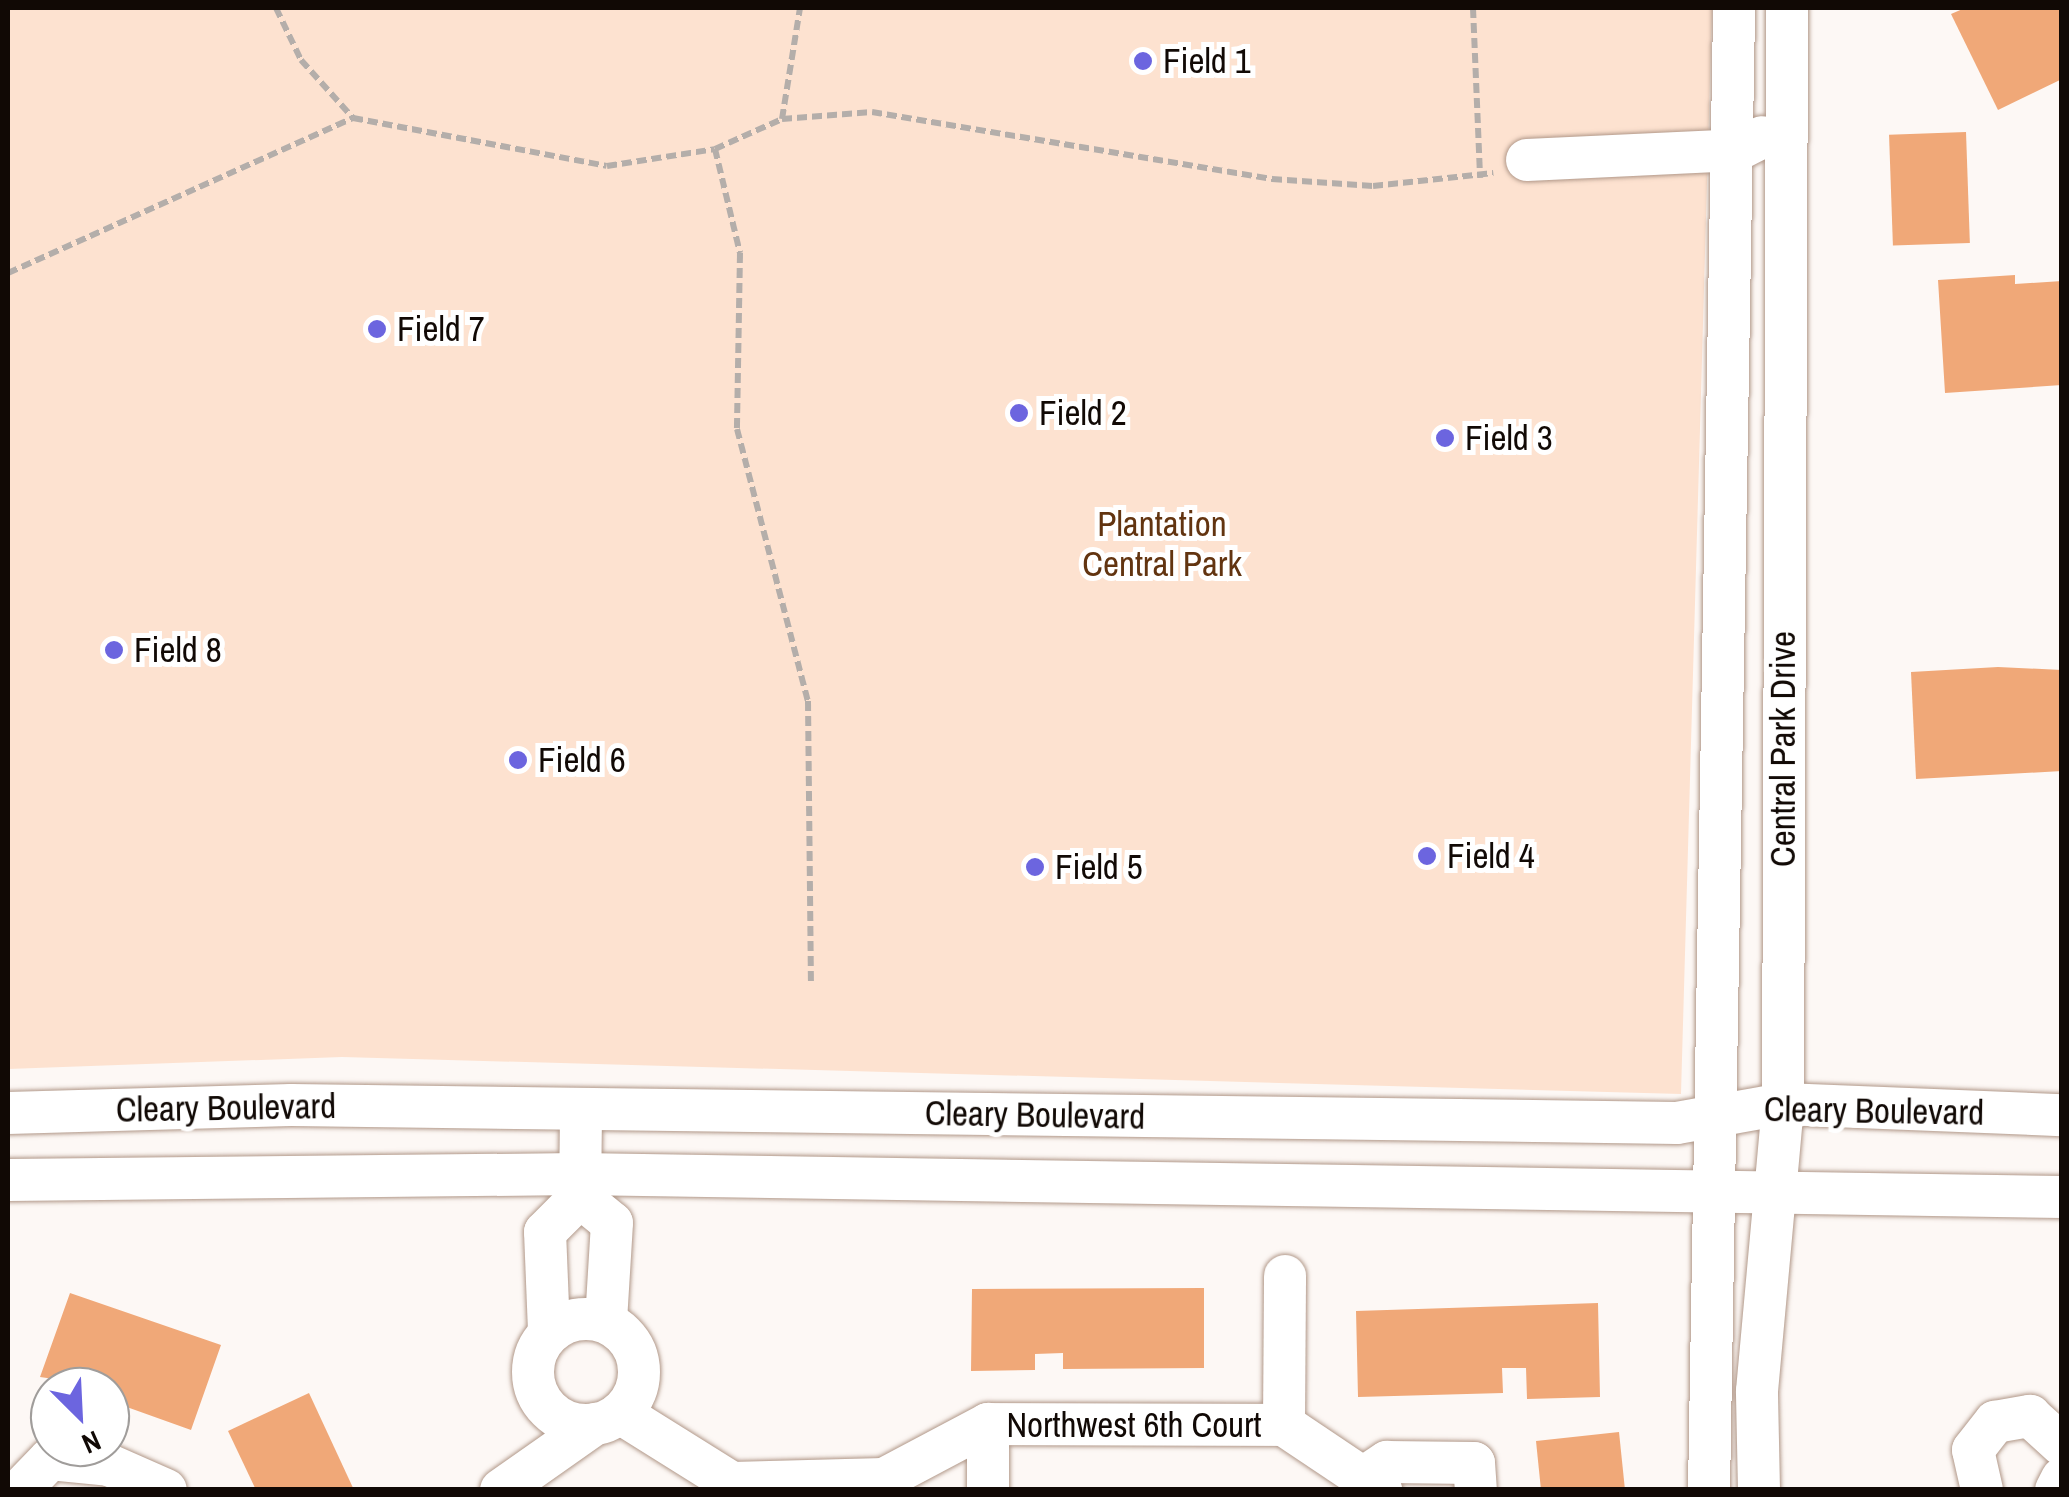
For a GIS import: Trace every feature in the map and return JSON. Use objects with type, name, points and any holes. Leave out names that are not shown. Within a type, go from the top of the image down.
[{"type":"street","name":"Central Park Drive","points":[[1709,1490],[1712,1188],[1720,1112],[1737,150],[1734,8]]},
{"type":"street","name":"Central Park Drive","points":[[1759,1490],[1757,1390],[1783,1104],[1787,8]]},
{"type":"street","points":[[1527,160],[1737,150],[1789,122]]},
{"type":"street","name":"Cleary Boulevard","points":[[8,1113],[291,1105],[1677,1123],[1720,1112],[1783,1104],[2062,1116]]},
{"type":"street","points":[[550,1332],[545,1232],[580,1185],[581,1111]]},
{"type":"street","name":"Cleary Boulevard","points":[[8,1180],[580,1185],[1775,1186],[2062,1197]]},
{"type":"street","points":[[580,1185],[612,1223],[606,1322]]},
{"type":"street","points":[[1284,1426],[1285,1276]]},
{"type":"street","points":[[576,1319],[606,1322],[637,1355],[637,1386],[608,1419],[506,1485],[537,1395],[532,1361],[550,1332],[576,1319]]},
{"type":"street","points":[[537,1395],[561,1420],[608,1419]]},
{"type":"street","points":[[1982,1490],[1973,1450],[1995,1422],[2030,1416],[2062,1445]]},
{"type":"street","name":"Northwest 6th Court","points":[[608,1419],[732,1483],[884,1479],[988,1424],[1284,1426],[1375,1482]]},
{"type":"street","points":[[988,1424],[988,1490]]},
{"type":"street","points":[[20,1490],[50,1459],[109,1465],[166,1490]]},
{"type":"street","points":[[1375,1482],[1387,1462],[1474,1463],[1476,1490]]},
{"type":"street","points":[[2056,1490],[2062,1478]]},
{"type":"path","points":[[276,8],[300,60],[352,118]]},
{"type":"path","points":[[782,120],[800,8]]},
{"type":"path","points":[[1473,8],[1480,178]]},
{"type":"path","points":[[8,274],[352,118],[607,166],[715,149],[782,120],[872,112],[1272,179],[1373,186],[1480,178],[1527,160]]},
{"type":"path","points":[[715,149],[740,254],[738,429],[808,701],[810,985]]},
{"type":"green space","name":"Plantation Central Park","points":[[8,8],[1712,8],[1681,1094],[342,1057],[8,1069]]},
{"type":"building","points":[[1965,8],[2062,8],[2062,79],[1998,110],[1951,14]]},
{"type":"building","points":[[1966,132],[1970,243],[1893,246],[1889,135]]},
{"type":"building","points":[[2015,275],[2015,284],[2062,281],[2062,385],[1945,393],[1938,280]]},
{"type":"building","points":[[1998,667],[2062,670],[2062,771],[1916,779],[1911,672]]},
{"type":"building","points":[[1204,1288],[1204,1368],[1063,1369],[1063,1353],[1035,1354],[1035,1370],[971,1371],[972,1289]]},
{"type":"building","points":[[70,1293],[221,1345],[191,1430],[130,1408],[130,1367],[44,1367]]},
{"type":"building","points":[[1598,1303],[1600,1397],[1527,1399],[1526,1368],[1502,1368],[1503,1393],[1358,1397],[1356,1311]]},
{"type":"building","points":[[309,1393],[354,1490],[256,1490],[228,1431]]},
{"type":"building","points":[[1619,1432],[1625,1490],[1541,1490],[1536,1441]]},
{"type":"place","name":"Field 1","points":[[1143,61]]},
{"type":"place","name":"Field 7","points":[[377,329]]},
{"type":"place","name":"Field 2","points":[[1019,413]]},
{"type":"place","name":"Field 3","points":[[1445,438]]},
{"type":"place","name":"Field 8","points":[[114,650]]},
{"type":"place","name":"Field 6","points":[[518,760]]},
{"type":"place","name":"Field 4","points":[[1427,856]]},
{"type":"place","name":"Field 5","points":[[1035,867]]}]
